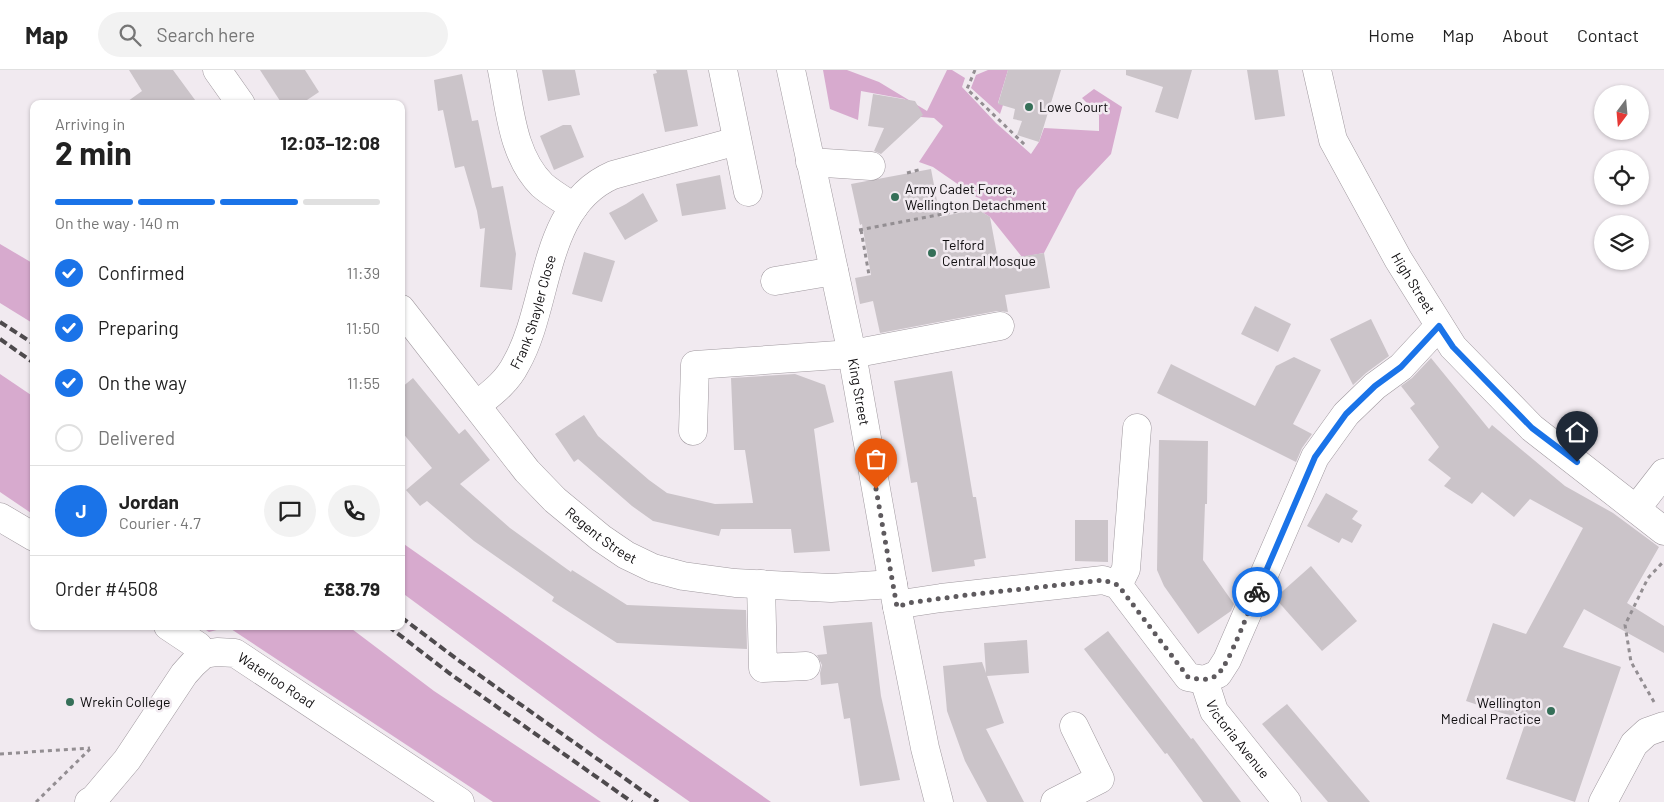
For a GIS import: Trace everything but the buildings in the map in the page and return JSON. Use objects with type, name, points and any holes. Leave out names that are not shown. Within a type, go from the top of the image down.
[{"type":"street","points":[[217,70],[238,100]]},
{"type":"street","points":[[502,70],[516,139],[522,155],[532,173],[543,186],[574,207]]},
{"type":"street","points":[[724,70],[748,192]]},
{"type":"street","name":"King Street","points":[[791,70],[852,354],[895,596],[925,748],[939,802]]},
{"type":"street","name":"High Street","points":[[1318,70],[1333,140],[1398,259],[1453,347],[1532,428],[1664,531]]},
{"type":"street","name":"Frank Shayler Close","points":[[476,405],[501,385],[517,363],[530,333],[560,231],[574,207],[595,186],[613,175],[737,141]]},
{"type":"street","points":[[810,162],[871,166]]},
{"type":"street","points":[[776,281],[834,271]]},
{"type":"street","name":"Regent Street","points":[[405,314],[527,471],[555,500],[601,538],[626,555],[653,568],[683,576],[735,583],[831,588],[895,596]]},
{"type":"street","points":[[693,431],[695,365],[852,354],[1000,326]]},
{"type":"street","points":[[1204,680],[1218,674],[1227,660],[1315,457],[1346,414],[1375,386],[1401,367],[1439,326]]},
{"type":"street","points":[[895,596],[908,603],[1103,580],[1118,585],[1126,569],[1137,428]]},
{"type":"street","points":[[1636,509],[1664,473]]},
{"type":"street","points":[[0,516],[30,535]]},
{"type":"street","points":[[761,584],[763,668],[806,666]]},
{"type":"street","name":"Victoria Avenue","points":[[1118,585],[1188,677],[1204,680],[1214,711],[1287,802]]},
{"type":"street","points":[[89,802],[94,799],[127,760],[184,674],[204,654],[198,646],[174,630]]},
{"type":"street","name":"Waterloo Road","points":[[204,654],[217,652],[235,653],[451,800]]},
{"type":"street","points":[[1055,802],[1100,779],[1074,726]]},
{"type":"street","points":[[1603,802],[1634,744],[1647,732],[1664,726]]},
{"type":"path","points":[[974,70],[967,89],[1026,146]]},
{"type":"path","points":[[907,173],[922,169]]},
{"type":"path","points":[[870,275],[860,230],[974,208]]},
{"type":"path","points":[[1664,561],[1648,578],[1625,625],[1631,662],[1651,696],[1664,726]]},
{"type":"path","points":[[0,754],[90,748],[36,802]]},
{"type":"shaded area","points":[[823,70],[847,70],[879,82],[927,111],[947,70],[952,70],[965,78],[962,87],[996,123],[1031,154],[1039,142],[1044,128],[1099,131],[1099,115],[1082,98],[1094,89],[1122,107],[1111,154],[1077,190],[1044,253],[1022,257],[990,217],[977,209],[977,205],[985,203],[933,167],[919,162],[943,126],[934,118],[921,117],[919,109],[907,105],[905,99],[861,91],[858,120],[830,109]]},
{"type":"shaded area","points":[[988,70],[1008,70],[998,103],[1003,105],[1000,114],[971,88],[976,75]]},
{"type":"shaded area","points":[[0,244],[30,262],[30,322],[0,303]]},
{"type":"shaded area","points":[[0,374],[30,394],[30,512],[0,492]]},
{"type":"shaded area","points":[[405,545],[771,802],[690,802],[599,738],[405,595]]},
{"type":"shaded area","points":[[233,630],[353,630],[434,691],[601,802],[493,802]]},
{"type":"railway","points":[[0,322],[30,341]]},
{"type":"railway","points":[[0,339],[30,360]]},
{"type":"railway","points":[[405,620],[458,660],[658,802]]},
{"type":"railway","points":[[393,630],[449,673],[632,802]]},
{"type":"way so far","points":[[876,489],[897,607],[908,603],[959,596],[1103,580],[1118,585],[1188,677],[1204,680],[1218,674],[1227,660],[1257,592]]},
{"type":"place","name":"Lowe Court","points":[[1029,107]]},
{"type":"place","name":"Army Cadet Force, Wellington Detachment","points":[[895,197]]},
{"type":"place","name":"Telford Central Mosque","points":[[932,253]]},
{"type":"place","name":"Wrekin College","points":[[70,702]]},
{"type":"place","name":"Wellington Medical Practice","points":[[1551,711]]},
{"type":"route","points":[[1257,592],[1315,457],[1346,414],[1375,386],[1401,367],[1418,351],[1439,326],[1453,347],[1532,428],[1577,462]]}]
